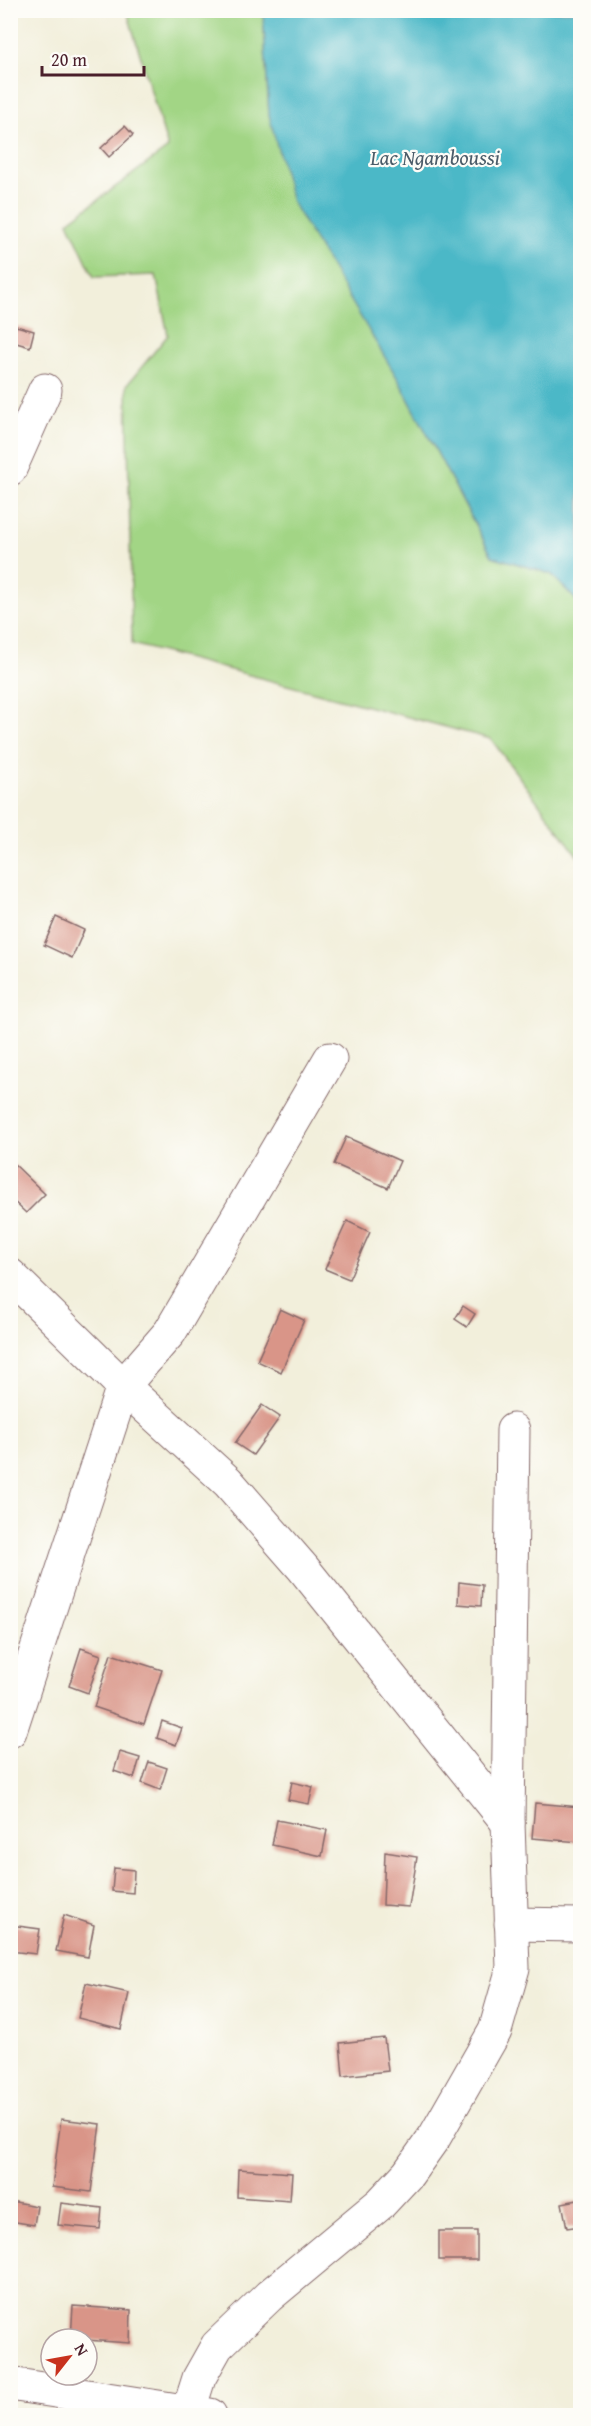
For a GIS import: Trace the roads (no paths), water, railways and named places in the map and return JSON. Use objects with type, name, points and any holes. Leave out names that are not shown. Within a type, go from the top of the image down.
[{"type":"street","points":[[10,469],[45,390]]},
{"type":"street","points":[[10,1731],[123,1386],[170,1332],[330,1059]]},
{"type":"street","points":[[10,1275],[123,1386],[228,1482],[303,1568],[508,1823]]},
{"type":"street","points":[[10,2384],[195,2414],[199,2378],[217,2346],[268,2296],[381,2203],[408,2174],[435,2136],[495,2031],[513,1968],[508,1823],[513,1430]]},
{"type":"street","points":[[511,1924],[580,1925]]},
{"type":"water","name":"Lac Ngamboussi","points":[[263,11],[580,11],[580,604],[551,574],[492,556],[398,379],[292,202],[269,115]]}]
